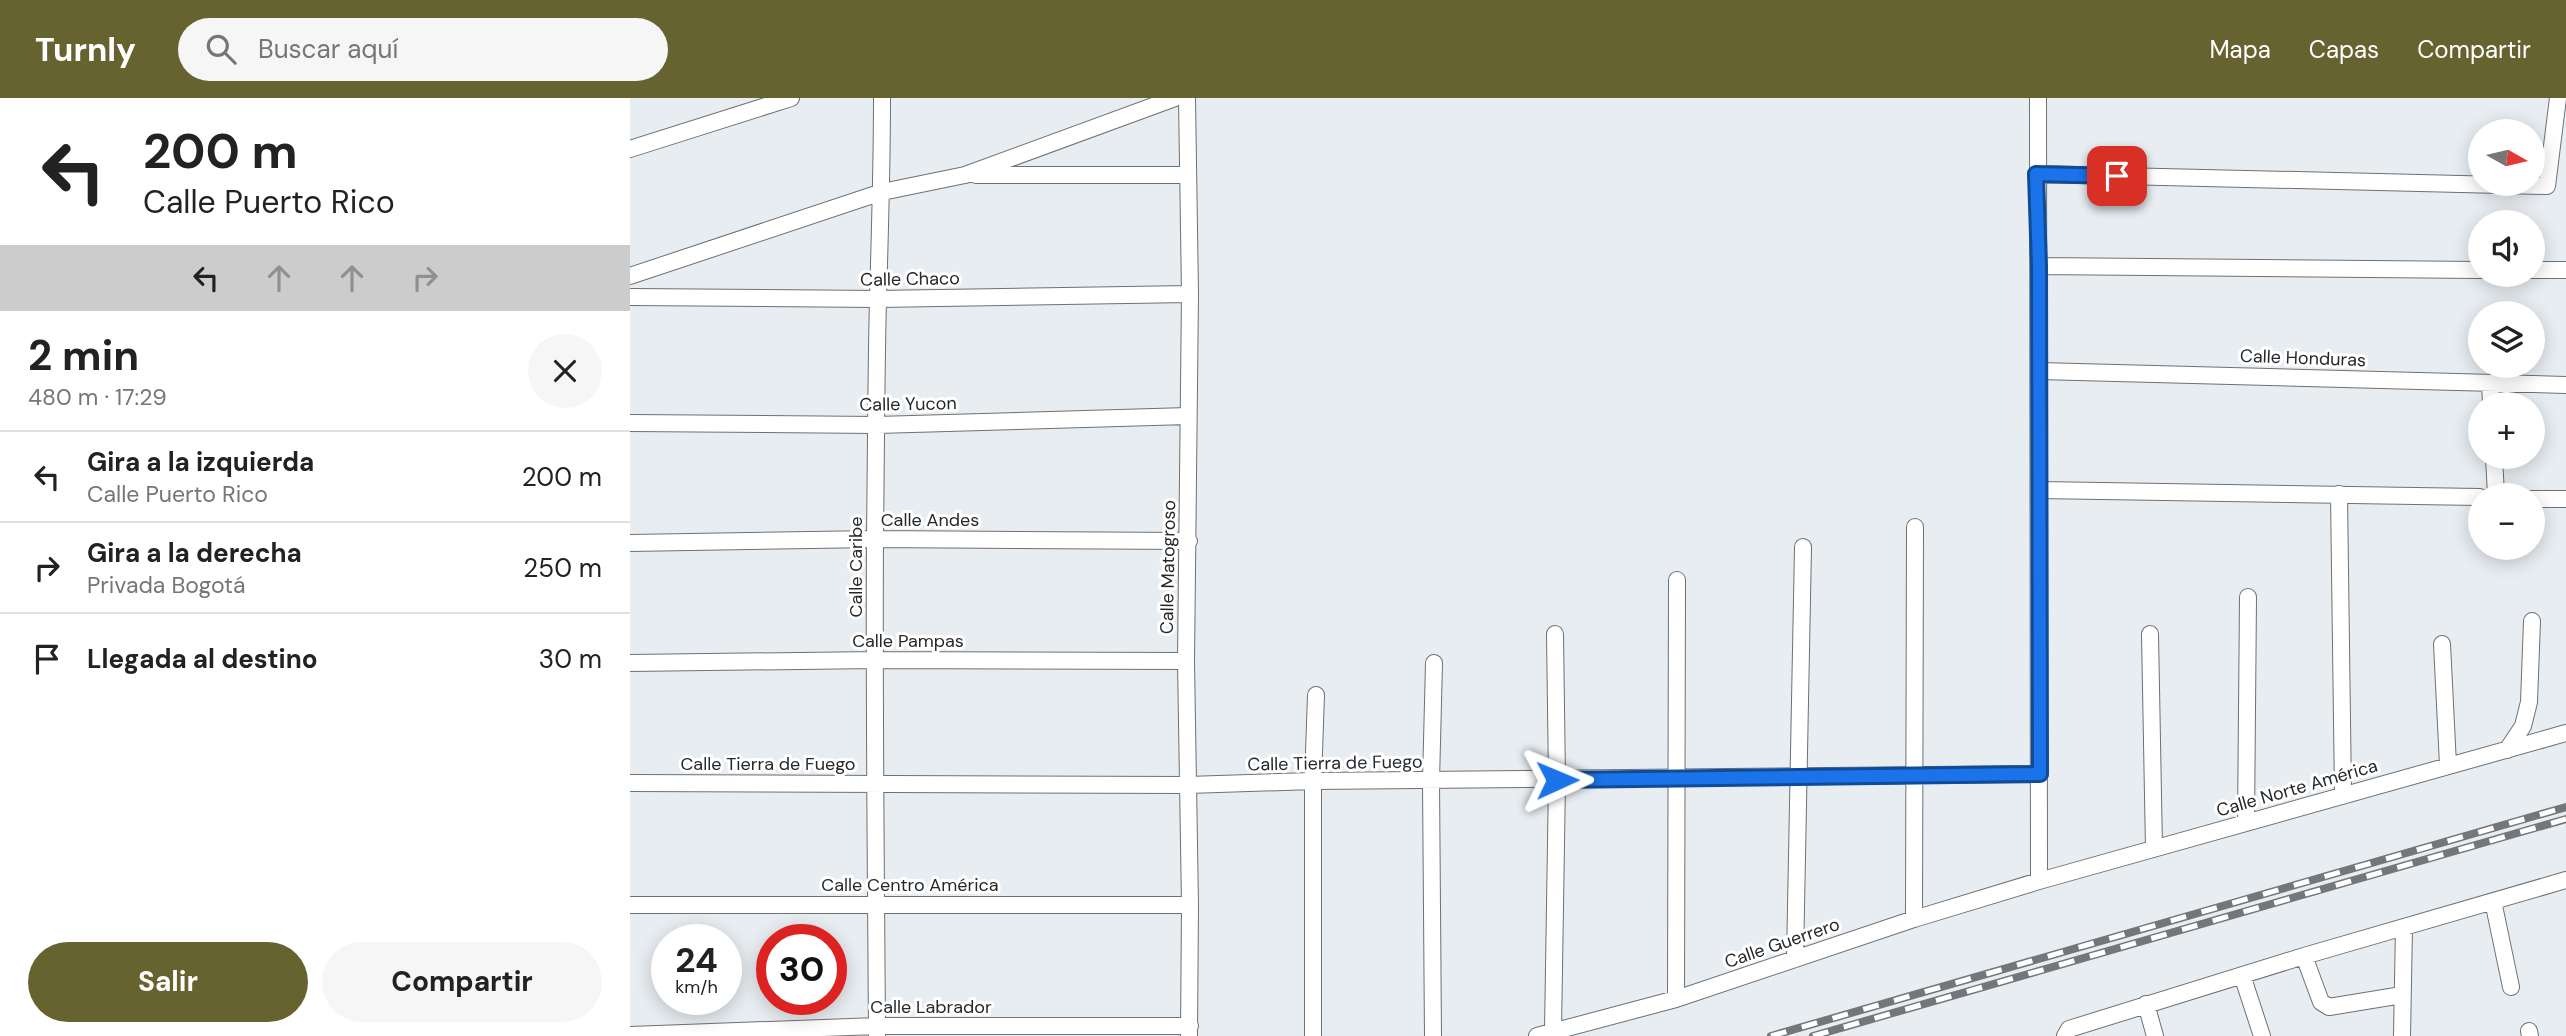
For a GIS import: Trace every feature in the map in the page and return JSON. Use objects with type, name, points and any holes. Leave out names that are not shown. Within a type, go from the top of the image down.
[{"type":"street","points":[[630,149],[791,98]]},
{"type":"street","name":"Calle Caribe","points":[[877,1031],[874,904],[877,783],[875,660],[882,98]]},
{"type":"street","points":[[630,276],[882,192],[965,175],[1175,98]]},
{"type":"street","name":"Calle Matogroso","points":[[1187,98],[1190,294],[1186,661],[1189,1031]]},
{"type":"street","points":[[2038,98],[2039,881]]},
{"type":"street","points":[[2036,174],[2547,186],[2558,98]]},
{"type":"street","points":[[965,175],[1187,175]]},
{"type":"street","points":[[2039,266],[2468,270]]},
{"type":"street","points":[[2545,270],[2566,270]]},
{"type":"street","name":"Calle Chaco","points":[[630,297],[878,299],[1190,294]]},
{"type":"street","name":"Calle Honduras","points":[[2039,371],[2566,385]]},
{"type":"street","points":[[2490,383],[2490,392]]},
{"type":"street","name":"Calle Yucon","points":[[630,424],[877,425],[1188,416]]},
{"type":"street","points":[[2039,490],[2468,497]]},
{"type":"street","points":[[2339,494],[2343,796]]},
{"type":"street","points":[[2545,499],[2566,499]]},
{"type":"street","points":[[1914,919],[1915,527]]},
{"type":"street","name":"Calle Andes","points":[[630,543],[876,539],[1189,541]]},
{"type":"street","points":[[1795,958],[1803,547]]},
{"type":"street","points":[[1676,999],[1677,580]]},
{"type":"street","points":[[2246,823],[2248,597]]},
{"type":"street","points":[[2507,750],[2523,726],[2529,702],[2532,621]]},
{"type":"street","points":[[1545,1034],[1557,780],[1555,634]]},
{"type":"street","points":[[2150,634],[2154,849]]},
{"type":"street","points":[[2442,644],[2448,765]]},
{"type":"street","name":"Calle Pampas","points":[[630,663],[875,660],[1186,661]]},
{"type":"street","points":[[1433,1036],[1431,781],[1434,663]]},
{"type":"street","points":[[1313,1036],[1313,781],[1316,695]]},
{"type":"street","name":"Calle Norte América","points":[[2039,881],[2566,733]]},
{"type":"street","name":"Calle Tierra de Fuego","points":[[630,783],[1188,785],[1313,781],[2040,774]]},
{"type":"street","points":[[2067,1033],[2146,1004],[2566,880]]},
{"type":"street","name":"Calle Guerrero","points":[[1545,1034],[1676,999],[1914,919],[2039,881]]},
{"type":"street","points":[[2493,901],[2511,987]]},
{"type":"street","name":"Calle Centro América","points":[[630,905],[1190,905]]},
{"type":"street","points":[[2402,1036],[2404,927]]},
{"type":"street","points":[[2304,956],[2321,1002],[2329,1007],[2402,995]]},
{"type":"street","points":[[2242,975],[2262,1036]]},
{"type":"street","points":[[2146,1004],[2155,1036]]},
{"type":"street","name":"Calle Labrador","points":[[630,1035],[877,1031],[1189,1031]]},
{"type":"railway","points":[[1771,1036],[2566,807]]},
{"type":"railway","points":[[1813,1036],[2566,819]]},
{"type":"route","points":[[1557,780],[2040,774],[2039,266],[2036,174],[2117,176]]}]
